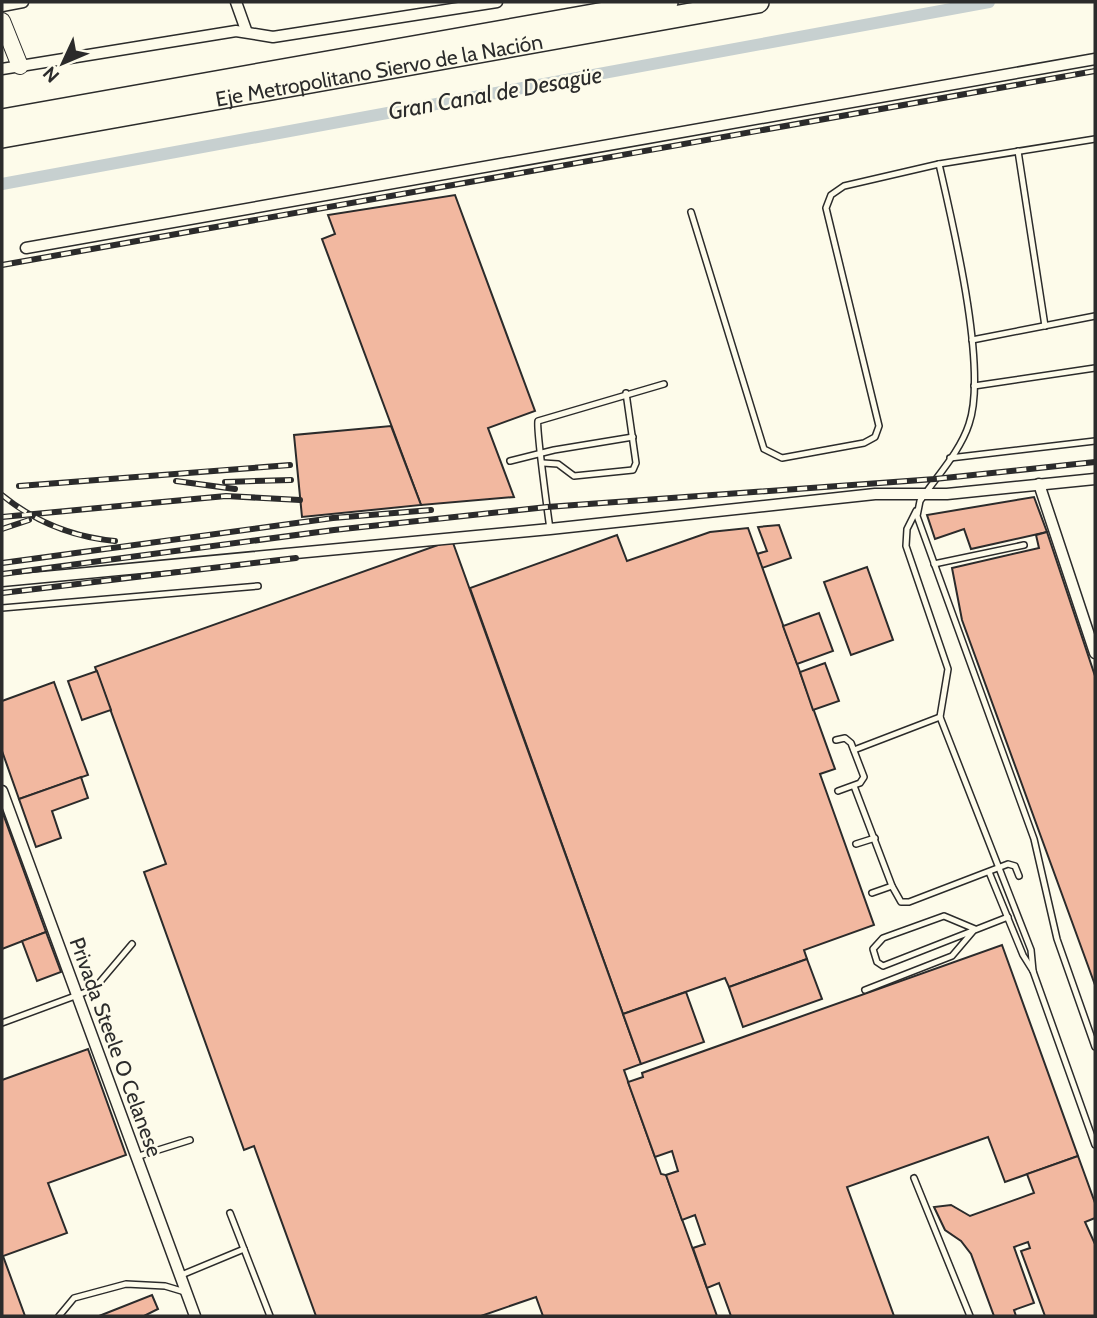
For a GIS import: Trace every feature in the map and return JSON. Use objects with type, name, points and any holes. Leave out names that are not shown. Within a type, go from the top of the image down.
[{"type":"highway","name":"Eje Metropolitano Siervo de la Nación","points":[[2,120],[667,2]]},
{"type":"highway","name":"Eje Metropolitano Siervo de la Nación","points":[[2,136],[758,2]]},
{"type":"street","points":[[2,6],[23,2]]},
{"type":"street","points":[[236,2],[246,30]]},
{"type":"street","points":[[2,69],[246,30],[273,37],[497,2]]},
{"type":"street","points":[[2,21],[20,66]]},
{"type":"street","points":[[26,248],[1095,59]]},
{"type":"street","points":[[2,582],[550,529],[875,494],[925,494],[1095,479]]},
{"type":"street","points":[[1039,484],[1095,653]]},
{"type":"street","name":"Privada Steele O Celanese","points":[[2,791],[195,1316]]},
{"type":"lane","points":[[691,212],[764,449],[782,458],[864,443],[875,437],[879,426],[826,208],[827,200],[844,186],[939,164],[1095,139]]},
{"type":"lane","points":[[1018,151],[1045,326]]},
{"type":"lane","points":[[939,164],[972,340],[974,386],[969,425],[917,508],[907,529],[906,546],[948,668],[940,717],[1031,950],[1033,971]]},
{"type":"lane","points":[[972,340],[1095,316]]},
{"type":"lane","points":[[974,386],[1095,368]]},
{"type":"lane","points":[[550,529],[542,452],[536,426],[540,420],[664,384]]},
{"type":"lane","points":[[543,463],[558,464],[574,476],[633,470],[636,463],[626,393]]},
{"type":"lane","points":[[510,461],[542,452],[633,438]]},
{"type":"lane","points":[[950,458],[1095,441]]},
{"type":"lane","points":[[917,508],[919,523],[1034,839],[1057,939],[1095,1047]]},
{"type":"lane","points":[[934,564],[1024,545]]},
{"type":"lane","points":[[2,608],[258,586]]},
{"type":"lane","points":[[854,750],[940,717]]},
{"type":"lane","points":[[836,740],[847,738],[864,778],[854,786],[838,791]]},
{"type":"lane","points":[[854,786],[898,900],[909,902],[1000,867],[1013,865],[1019,876]]},
{"type":"lane","points":[[856,844],[874,838]]},
{"type":"lane","points":[[989,872],[1023,955],[1033,971],[1095,1145]]},
{"type":"lane","points":[[872,892],[892,886]]},
{"type":"lane","points":[[975,929],[944,916],[883,938],[875,944],[873,952],[877,962],[884,966],[1008,917]]},
{"type":"lane","points":[[865,990],[953,956],[975,929]]},
{"type":"lane","points":[[2,1023],[94,989],[131,944]]},
{"type":"lane","points":[[136,1157],[190,1140]]},
{"type":"lane","points":[[914,1178],[970,1316]]},
{"type":"lane","points":[[230,1213],[270,1316]]},
{"type":"lane","points":[[179,1276],[244,1249]]},
{"type":"lane","points":[[59,1316],[74,1298],[126,1283],[165,1286],[186,1292]]},
{"type":"building","points":[[455,195],[535,411],[488,428],[514,497],[421,505],[322,239],[335,234],[328,215]]},
{"type":"building","points":[[391,426],[421,505],[302,517],[294,435]]},
{"type":"building","points":[[1034,497],[1047,532],[971,549],[964,529],[935,539],[927,515]]},
{"type":"building","points":[[779,525],[791,558],[762,568],[757,554],[767,551],[758,527]]},
{"type":"building","points":[[748,528],[835,769],[820,774],[874,925],[804,950],[807,959],[729,987],[725,978],[623,1014],[470,588],[617,535],[627,561],[710,532]]},
{"type":"building","points":[[1047,532],[1095,676],[1095,985],[962,620],[952,568],[1039,548],[1036,535]]},
{"type":"building","points":[[452,540],[641,1064],[624,1070],[661,1174],[666,1175],[717,1316],[543,1316],[536,1297],[481,1316],[316,1316],[254,1146],[244,1150],[144,872],[166,864],[95,667]]},
{"type":"building","points":[[867,567],[893,640],[851,655],[824,582]]},
{"type":"building","points":[[819,613],[833,651],[797,664],[783,626]]},
{"type":"building","points":[[825,663],[839,701],[813,710],[800,672]]},
{"type":"building","points":[[97,671],[111,710],[82,720],[68,681]]},
{"type":"building","points":[[54,682],[88,775],[19,799],[2,751],[2,701]]},
{"type":"building","points":[[81,777],[88,798],[52,811],[61,838],[36,847],[19,799]]},
{"type":"building","points":[[2,811],[46,932],[2,949]]},
{"type":"building","points":[[46,932],[61,972],[37,981],[22,941]]},
{"type":"building","points":[[1002,945],[1078,1156],[1005,1182],[988,1137],[847,1187],[894,1316],[731,1316],[719,1283],[707,1288],[693,1248],[705,1244],[695,1215],[682,1220],[666,1175],[678,1171],[672,1151],[655,1157],[628,1082],[643,1077],[642,1073]]},
{"type":"building","points":[[807,959],[822,999],[743,1027],[729,987]]},
{"type":"building","points":[[686,992],[704,1042],[641,1064],[623,1014]]},
{"type":"building","points":[[88,1049],[126,1155],[48,1183],[67,1233],[3,1256],[25,1316],[2,1316],[2,1080]]},
{"type":"building","points":[[1078,1156],[1095,1203],[1095,1218],[1085,1222],[1095,1244],[1095,1316],[1045,1316],[1021,1251],[1030,1248],[1028,1242],[1014,1247],[1034,1303],[1014,1310],[1016,1316],[994,1316],[971,1254],[961,1241],[945,1230],[934,1207],[951,1205],[970,1216],[1034,1193],[1027,1174]]},
{"type":"building","points":[[152,1295],[158,1309],[144,1316],[99,1316]]},
{"type":"waterway","name":"Gran Canal de Desagüe","points":[[2,184],[989,2]]},
{"type":"railway","points":[[2,265],[1095,71]]},
{"type":"railway","points":[[2,574],[334,530],[547,507],[935,479],[1095,462]]},
{"type":"railway","points":[[19,486],[290,465]]},
{"type":"railway","points":[[225,482],[291,480]]},
{"type":"railway","points":[[176,481],[235,489]]},
{"type":"railway","points":[[2,495],[55,527],[84,536],[115,541]]},
{"type":"railway","points":[[2,517],[226,496],[300,500]]},
{"type":"railway","points":[[2,563],[333,518],[431,510]]},
{"type":"railway","points":[[2,529],[29,520]]},
{"type":"railway","points":[[2,593],[296,558]]}]
